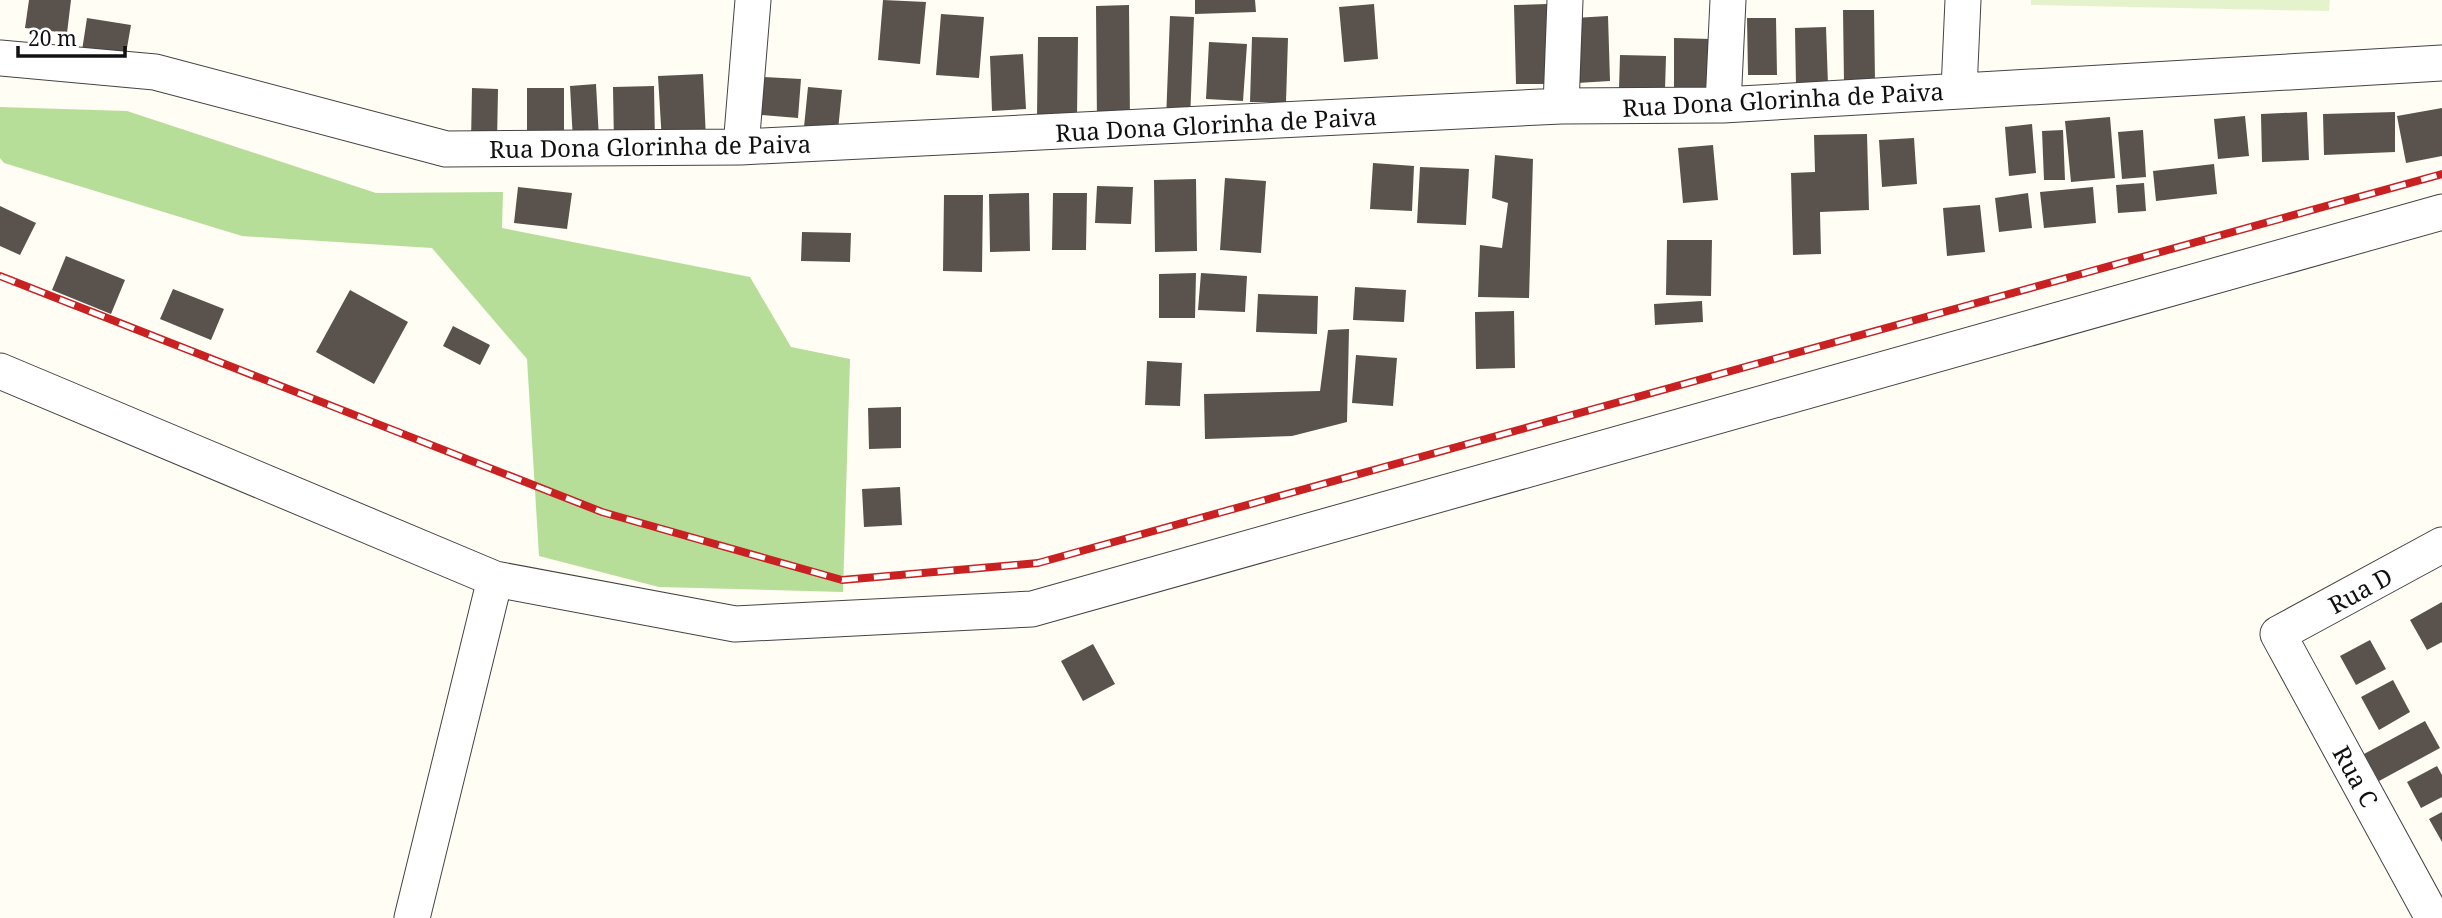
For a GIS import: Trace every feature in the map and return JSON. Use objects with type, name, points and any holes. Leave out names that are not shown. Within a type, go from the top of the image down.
[{"type":"street","points":[[741,147],[753,0]]},
{"type":"street","points":[[1561,106],[1565,0]]},
{"type":"street","points":[[1723,105],[1728,0]]},
{"type":"street","points":[[1959,90],[1963,0]]},
{"type":"street","name":"Rua Dona Glorinha de Paiva","points":[[0,58],[155,72],[446,149],[741,147],[1561,106],[1723,105],[2442,63]]},
{"type":"street","points":[[0,371],[495,579],[735,624],[1032,609],[2442,212]]},
{"type":"street","name":"Rua D","points":[[2278,634],[2442,545]]},
{"type":"street","points":[[412,918],[495,579]]},
{"type":"street","name":"Rua C","points":[[2278,634],[2433,918]]},
{"type":"green space","points":[[2031,0],[2330,0],[2329,11],[2031,5]]},
{"type":"green space","points":[[0,107],[127,111],[376,193],[503,192],[502,228],[750,277],[791,347],[850,359],[843,592],[659,587],[539,556],[527,359],[432,248],[242,236],[4,163],[0,158]]},
{"type":"building","points":[[29,0],[71,0],[67,33],[25,28]]},
{"type":"building","points":[[883,0],[926,2],[920,64],[878,60]]},
{"type":"building","points":[[1195,0],[1255,0],[1256,12],[1195,14]]},
{"type":"building","points":[[1374,4],[1378,59],[1344,62],[1339,7]]},
{"type":"building","points":[[1547,4],[1549,84],[1516,84],[1514,5]]},
{"type":"building","points":[[1129,5],[1130,125],[1097,126],[1096,6]]},
{"type":"building","points":[[1843,10],[1874,10],[1875,82],[1844,83]]},
{"type":"building","points":[[941,14],[984,17],[979,78],[936,75]]},
{"type":"building","points":[[1170,16],[1194,17],[1190,121],[1166,120]]},
{"type":"building","points":[[1608,16],[1610,81],[1577,83],[1574,18]]},
{"type":"building","points":[[87,18],[131,25],[124,65],[81,57]]},
{"type":"building","points":[[1747,18],[1776,18],[1777,75],[1748,75]]},
{"type":"building","points":[[1826,27],[1828,85],[1796,86],[1795,28]]},
{"type":"building","points":[[1038,37],[1078,37],[1077,117],[1037,117]]},
{"type":"building","points":[[1252,37],[1288,38],[1286,102],[1250,102]]},
{"type":"building","points":[[1674,38],[1711,39],[1711,89],[1674,89]]},
{"type":"building","points":[[1209,42],[1247,44],[1243,101],[1206,99]]},
{"type":"building","points":[[1023,54],[1026,109],[992,111],[990,56]]},
{"type":"building","points":[[1620,55],[1666,56],[1665,90],[1619,89]]},
{"type":"building","points":[[703,74],[706,139],[662,142],[658,76]]},
{"type":"building","points":[[764,77],[801,79],[798,118],[761,115]]},
{"type":"building","points":[[596,84],[599,139],[573,141],[570,86]]},
{"type":"building","points":[[654,86],[655,143],[614,144],[613,87]]},
{"type":"building","points":[[808,87],[842,90],[837,140],[803,137]]},
{"type":"building","points":[[472,88],[498,89],[497,142],[471,142]]},
{"type":"building","points":[[527,88],[564,88],[564,142],[527,143]]},
{"type":"building","points":[[2442,108],[2442,156],[2406,163],[2397,116]]},
{"type":"building","points":[[2307,112],[2309,160],[2262,162],[2261,114]]},
{"type":"building","points":[[2395,112],[2395,152],[2324,155],[2323,114]]},
{"type":"building","points":[[2245,116],[2249,156],[2218,159],[2214,119]]},
{"type":"building","points":[[2110,117],[2115,178],[2071,182],[2065,121]]},
{"type":"building","points":[[2032,124],[2036,173],[2009,176],[2005,127]]},
{"type":"building","points":[[2063,130],[2065,180],[2044,180],[2042,131]]},
{"type":"building","points":[[2143,130],[2146,177],[2122,179],[2118,132]]},
{"type":"building","points":[[1867,134],[1869,210],[1820,212],[1821,254],[1793,255],[1791,173],[1815,172],[1814,135]]},
{"type":"building","points":[[1914,138],[1917,184],[1882,187],[1879,140]]},
{"type":"building","points":[[1713,145],[1718,200],[1683,203],[1678,148]]},
{"type":"building","points":[[1495,155],[1533,159],[1529,298],[1478,297],[1480,245],[1502,248],[1508,203],[1492,198]]},
{"type":"building","points":[[1373,163],[1414,166],[1412,211],[1370,209]]},
{"type":"building","points":[[2214,164],[2217,194],[2156,201],[2153,171]]},
{"type":"building","points":[[1420,167],[1469,169],[1466,225],[1417,223]]},
{"type":"building","points":[[1225,178],[1266,181],[1261,253],[1220,250]]},
{"type":"building","points":[[1196,179],[1197,251],[1155,252],[1154,180]]},
{"type":"building","points":[[2144,183],[2146,211],[2118,213],[2116,185]]},
{"type":"building","points":[[1097,186],[1133,187],[1131,224],[1095,223]]},
{"type":"building","points":[[518,187],[572,193],[567,229],[514,223]]},
{"type":"building","points":[[2093,187],[2096,223],[2044,228],[2040,192]]},
{"type":"building","points":[[1029,193],[1030,251],[990,252],[989,194]]},
{"type":"building","points":[[1053,193],[1087,193],[1086,250],[1052,250]]},
{"type":"building","points":[[2028,193],[2032,228],[1999,232],[1995,198]]},
{"type":"building","points":[[944,195],[983,195],[982,272],[943,271]]},
{"type":"building","points":[[1980,205],[1985,252],[1947,256],[1943,208]]},
{"type":"building","points":[[0,206],[36,223],[20,255],[0,246]]},
{"type":"building","points":[[802,232],[851,233],[850,262],[801,261]]},
{"type":"building","points":[[1667,240],[1712,240],[1711,296],[1666,295]]},
{"type":"building","points":[[66,256],[125,280],[111,314],[52,290]]},
{"type":"building","points":[[1196,273],[1195,318],[1159,318],[1159,274]]},
{"type":"building","points":[[1201,273],[1247,276],[1245,312],[1198,310]]},
{"type":"building","points":[[1355,287],[1406,290],[1404,322],[1353,320]]},
{"type":"building","points":[[173,289],[224,309],[211,340],[160,319]]},
{"type":"building","points":[[350,290],[408,322],[374,384],[316,352]]},
{"type":"building","points":[[1258,294],[1318,296],[1317,334],[1256,332]]},
{"type":"building","points":[[1702,301],[1703,322],[1655,325],[1654,304]]},
{"type":"building","points":[[1514,311],[1515,368],[1476,369],[1475,312]]},
{"type":"building","points":[[453,326],[490,345],[480,365],[443,346]]},
{"type":"building","points":[[1349,329],[1347,422],[1292,436],[1205,439],[1204,394],[1320,391],[1328,330]]},
{"type":"building","points":[[1356,355],[1397,358],[1393,406],[1352,403]]},
{"type":"building","points":[[1147,361],[1182,363],[1180,406],[1145,405]]},
{"type":"building","points":[[901,407],[901,448],[869,449],[868,408]]},
{"type":"building","points":[[900,487],[902,525],[864,527],[862,489]]},
{"type":"building","points":[[2442,602],[2442,642],[2427,650],[2410,620]]},
{"type":"building","points":[[2370,640],[2386,669],[2356,685],[2340,656]]},
{"type":"building","points":[[1093,644],[1115,684],[1083,701],[1061,661]]},
{"type":"building","points":[[2393,680],[2410,712],[2379,730],[2361,697]]},
{"type":"building","points":[[2425,721],[2440,748],[2379,781],[2364,754]]},
{"type":"building","points":[[2437,766],[2442,775],[2442,797],[2421,808],[2407,782]]},
{"type":"building","points":[[2442,812],[2442,842],[2429,819]]},
{"type":"railway","points":[[0,276],[602,512],[842,580],[1038,563],[2442,174]]}]
